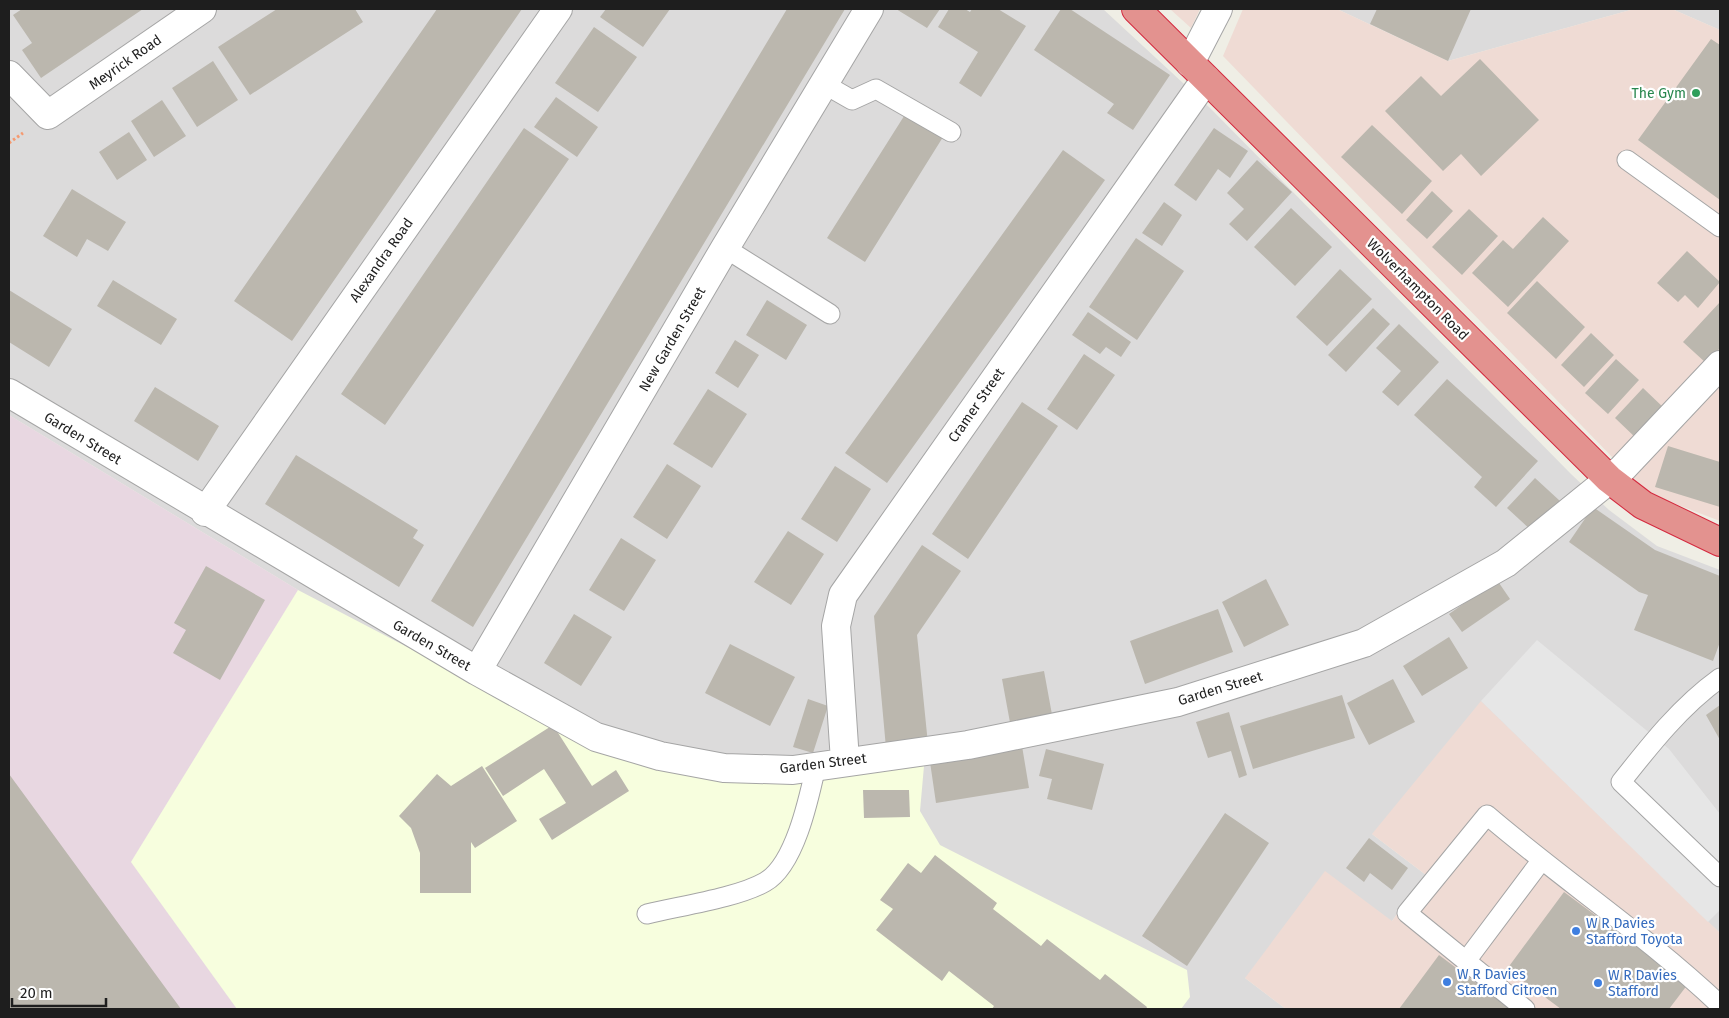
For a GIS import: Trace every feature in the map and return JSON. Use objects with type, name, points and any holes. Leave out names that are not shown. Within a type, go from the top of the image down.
[{"type":"highway","name":"Wolverhampton Road","points":[[1136,9],[1609,479],[1643,504],[1720,542]]},
{"type":"street","name":"Meyrick Road","points":[[9,75],[48,115],[202,9]]},
{"type":"street","name":"Alexandra Road","points":[[205,512],[558,9]]},
{"type":"street","name":"New Garden Street","points":[[477,671],[725,248],[869,9]]},
{"type":"street","name":"Cramer Street","points":[[845,761],[836,626],[843,595],[1198,71],[1218,9]]},
{"type":"street","name":"Garden Street","points":[[9,393],[205,512],[477,671],[596,737],[660,756],[724,768],[793,770],[968,744],[1178,702],[1364,644],[1506,562],[1621,470],[1720,365]]},
{"type":"lane","points":[[824,84],[852,100],[876,89],[951,132]]},
{"type":"lane","points":[[1627,160],[1720,227]]},
{"type":"lane","points":[[725,248],[830,314]]},
{"type":"lane","points":[[1720,678],[1700,692],[1656,738],[1621,782],[1720,877]]},
{"type":"lane","points":[[647,914],[750,889],[766,881],[781,867],[791,849],[809,795],[816,766]]},
{"type":"lane","points":[[1525,1009],[1407,913],[1487,815],[1541,861],[1684,971],[1720,1006]]},
{"type":"lane","points":[[1466,961],[1541,861]]},
{"type":"shaded area","points":[[9,9],[1103,9],[1210,108],[1571,474],[1609,510],[1657,546],[1720,570],[1720,933],[1708,922],[1372,834],[1426,875],[1392,921],[1245,978],[1286,1009],[237,1009],[131,862],[298,590],[9,415]]},
{"type":"shaded area","points":[[1170,9],[1200,9],[1191,28]]},
{"type":"shaded area","points":[[1243,9],[1337,9],[1448,61],[1634,9],[1672,9],[1720,30],[1720,521],[1647,493],[1223,56]]},
{"type":"shaded area","points":[[1337,9],[1634,9],[1448,61]]},
{"type":"shaded area","points":[[1672,9],[1720,9],[1720,30]]},
{"type":"shaded area","points":[[9,415],[298,590],[131,862],[237,1009],[9,1009]]},
{"type":"shaded area","points":[[298,590],[587,741],[809,781],[924,766],[920,811],[940,845],[1187,970],[1190,997],[1181,1009],[237,1009],[131,862]]},
{"type":"shaded area","points":[[1537,640],[1669,749],[1720,814],[1720,910],[1708,922],[1481,701]]},
{"type":"shaded area","points":[[1481,701],[1720,933],[1720,1009],[1286,1009],[1245,978],[1325,871],[1392,921],[1426,875],[1372,834]]},
{"type":"building","points":[[22,9],[143,9],[41,78],[22,50],[32,43],[13,15]]},
{"type":"building","points":[[277,9],[355,9],[363,22],[250,95],[218,47]]},
{"type":"building","points":[[437,9],[522,9],[292,341],[234,301]]},
{"type":"building","points":[[606,9],[670,9],[643,47],[600,17]]},
{"type":"building","points":[[787,9],[845,9],[473,627],[431,601]]},
{"type":"building","points":[[896,9],[940,9],[927,28]]},
{"type":"building","points":[[949,9],[965,9],[970,12],[972,9],[998,9],[1026,26],[981,97],[959,83],[978,52],[938,27]]},
{"type":"building","points":[[1061,9],[1070,9],[1170,75],[1133,130],[1107,113],[1114,104],[1034,50]]},
{"type":"building","points":[[1377,9],[1471,9],[1448,61],[1370,24]]},
{"type":"building","points":[[594,27],[637,57],[598,112],[555,83]]},
{"type":"building","name":"The Gym","points":[[1711,39],[1720,45],[1720,200],[1638,140]]},
{"type":"building","points":[[1480,59],[1539,120],[1481,176],[1461,154],[1443,171],[1385,111],[1421,76],[1441,96]]},
{"type":"building","points":[[213,61],[238,100],[197,127],[172,88]]},
{"type":"building","points":[[556,97],[598,127],[577,157],[534,127]]},
{"type":"building","points":[[162,100],[186,136],[154,157],[131,121]]},
{"type":"building","points":[[906,113],[943,137],[865,262],[827,238]]},
{"type":"building","points":[[1372,125],[1432,181],[1402,214],[1341,157]]},
{"type":"building","points":[[524,128],[569,159],[385,425],[341,394]]},
{"type":"building","points":[[1214,128],[1248,151],[1230,178],[1218,169],[1196,201],[1174,185]]},
{"type":"building","points":[[129,132],[147,160],[117,180],[99,152]]},
{"type":"building","points":[[1063,150],[1105,180],[887,483],[845,453]]},
{"type":"building","points":[[1257,160],[1292,192],[1247,241],[1229,224],[1244,209],[1227,193]]},
{"type":"building","points":[[72,189],[126,222],[108,251],[87,239],[77,257],[43,236]]},
{"type":"building","points":[[1432,191],[1453,211],[1427,239],[1406,220]]},
{"type":"building","points":[[1164,202],[1182,215],[1162,246],[1142,233]]},
{"type":"building","points":[[1291,208],[1332,247],[1295,286],[1254,247]]},
{"type":"building","points":[[1469,209],[1498,236],[1462,275],[1432,247]]},
{"type":"building","points":[[1543,217],[1569,241],[1508,307],[1472,273],[1503,240],[1513,249]]},
{"type":"building","points":[[1136,238],[1184,271],[1137,340],[1089,307]]},
{"type":"building","points":[[1687,251],[1720,282],[1698,308],[1685,295],[1678,302],[1657,283]]},
{"type":"building","points":[[1340,269],[1372,299],[1327,346],[1296,317]]},
{"type":"building","points":[[113,280],[177,319],[161,345],[97,306]]},
{"type":"building","points":[[1537,281],[1585,327],[1556,359],[1507,313]]},
{"type":"building","points":[[9,290],[72,329],[49,367],[9,342]]},
{"type":"building","points":[[767,300],[807,325],[786,360],[746,335]]},
{"type":"building","points":[[1720,302],[1720,348],[1706,363],[1683,342]]},
{"type":"building","points":[[1373,308],[1390,324],[1346,372],[1328,355]]},
{"type":"building","points":[[1088,312],[1131,342],[1121,357],[1106,347],[1100,354],[1072,335]]},
{"type":"building","points":[[1399,324],[1439,362],[1398,406],[1382,392],[1401,371],[1376,348]]},
{"type":"building","points":[[1591,333],[1614,355],[1584,387],[1561,365]]},
{"type":"building","points":[[735,340],[759,355],[738,388],[715,373]]},
{"type":"building","points":[[1084,354],[1115,375],[1077,430],[1047,409]]},
{"type":"building","points":[[1616,359],[1639,380],[1608,414],[1585,393]]},
{"type":"building","points":[[1447,379],[1538,461],[1496,507],[1474,487],[1482,477],[1414,415]]},
{"type":"building","points":[[155,387],[219,426],[198,461],[134,421]]},
{"type":"building","points":[[1643,388],[1665,409],[1637,439],[1615,418]]},
{"type":"building","points":[[708,389],[747,414],[712,468],[673,444]]},
{"type":"building","points":[[1022,402],[1058,426],[968,559],[932,534]]},
{"type":"building","points":[[1668,446],[1720,462],[1720,507],[1655,487]]},
{"type":"building","points":[[296,455],[418,530],[413,538],[424,545],[399,587],[265,504]]},
{"type":"building","points":[[667,464],[701,486],[667,539],[633,517]]},
{"type":"building","points":[[835,466],[871,489],[837,542],[801,519]]},
{"type":"building","points":[[1535,478],[1560,501],[1532,531],[1507,508]]},
{"type":"building","points":[[1593,507],[1655,550],[1720,576],[1720,642],[1713,661],[1634,630],[1648,595],[1639,592],[1569,542]]},
{"type":"building","points":[[788,531],[824,554],[791,605],[754,582]]},
{"type":"building","points":[[621,538],[656,560],[624,611],[589,590]]},
{"type":"building","points":[[922,545],[961,571],[917,635],[928,744],[886,748],[874,616]]},
{"type":"building","points":[[206,566],[265,600],[220,680],[173,653],[186,630],[174,623]]},
{"type":"building","points":[[1266,579],[1289,625],[1244,647],[1222,602]]},
{"type":"building","points":[[1497,580],[1510,599],[1462,632],[1449,614]]},
{"type":"building","points":[[1218,609],[1233,652],[1145,684],[1130,641]]},
{"type":"building","points":[[574,614],[612,637],[581,686],[544,663]]},
{"type":"building","points":[[1449,637],[1468,668],[1422,696],[1403,666]]},
{"type":"building","points":[[730,644],[795,677],[770,726],[705,693]]},
{"type":"building","points":[[1044,671],[1053,720],[1011,728],[1002,679]]},
{"type":"building","points":[[1393,679],[1415,722],[1369,745],[1347,703]]},
{"type":"building","points":[[1342,695],[1355,738],[1253,769],[1240,726]]},
{"type":"building","points":[[808,699],[828,706],[813,753],[793,747]]},
{"type":"building","points":[[1720,705],[1720,740],[1706,715]]},
{"type":"building","points":[[1229,712],[1247,775],[1239,778],[1231,751],[1208,758],[1196,722]]},
{"type":"building","points":[[553,725],[592,786],[616,770],[629,791],[552,840],[539,819],[566,803],[544,769],[503,796],[485,768]]},
{"type":"building","points":[[1022,746],[1029,788],[936,803],[930,762]]},
{"type":"building","points":[[1046,749],[1104,764],[1092,810],[1047,799],[1052,779],[1039,776]]},
{"type":"building","points":[[482,766],[517,821],[475,848],[471,842],[471,893],[420,893],[420,853],[411,828],[399,816],[437,774],[451,786]]},
{"type":"building","points":[[9,774],[181,1009],[9,1009]]},
{"type":"building","points":[[863,790],[909,790],[910,817],[864,818]]},
{"type":"building","points":[[1225,813],[1269,843],[1187,966],[1142,936]]},
{"type":"building","points":[[1369,838],[1408,868],[1392,890],[1370,873],[1364,882],[1346,868]]},
{"type":"building","points":[[935,855],[997,903],[993,909],[1041,946],[1047,939],[1100,980],[1105,974],[1147,1007],[1146,1009],[992,1009],[994,1006],[949,971],[942,981],[876,930],[893,909],[880,900],[908,863],[921,873]]},
{"type":"building","name":"W R Davies Stafford Toyota","points":[[1564,892],[1688,984],[1669,1009],[1561,1009],[1507,969]]},
{"type":"building","name":"W R Davies Stafford Citroen","points":[[1439,955],[1511,1009],[1399,1009]]},
{"type":"place","name":"The Gym","points":[[1696,93]]},
{"type":"place","name":"W R Davies Stafford Toyota","points":[[1576,931]]},
{"type":"place","name":"W R Davies Stafford Citroen","points":[[1447,982]]},
{"type":"place","name":"W R Davies Stafford","points":[[1598,983]]}]
